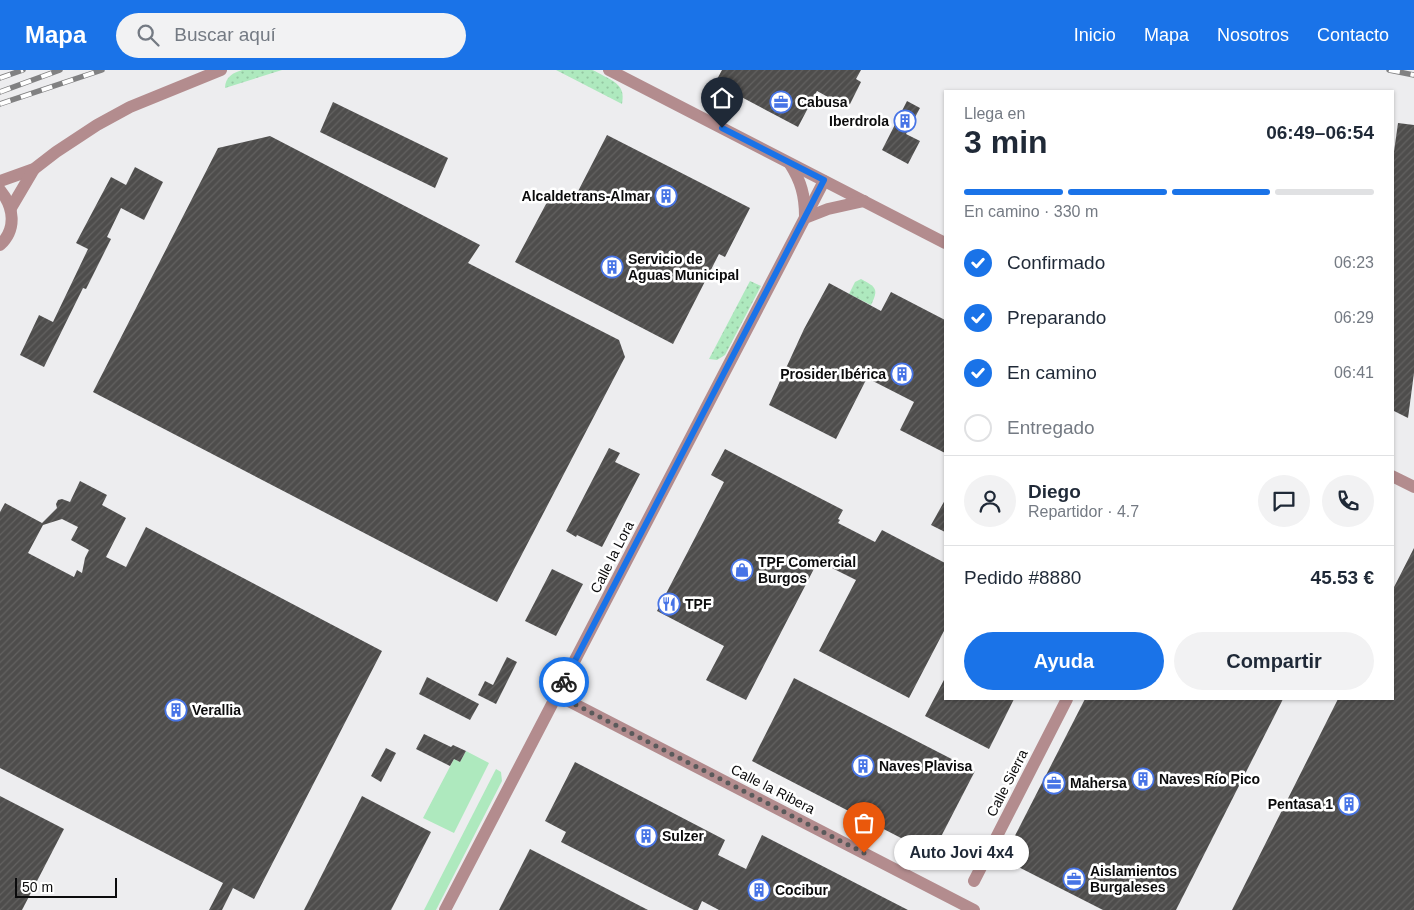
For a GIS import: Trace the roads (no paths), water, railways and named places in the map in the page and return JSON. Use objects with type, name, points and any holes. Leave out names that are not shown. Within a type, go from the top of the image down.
[{"type":"street","points":[[0,181],[34,169],[97,125],[130,107],[220,70]]},
{"type":"street","points":[[608,70],[944,242]]},
{"type":"street","points":[[790,163],[798,176],[803,190],[805,218],[828,209],[864,201]]},
{"type":"street","points":[[11,208],[34,169]]},
{"type":"street","name":"Calle la Lora","points":[[446,910],[824,180]]},
{"type":"street","points":[[0,190],[11,208],[11,226],[8,236],[0,245]]},
{"type":"street","points":[[1394,477],[1414,487]]},
{"type":"street","name":"Calle la Ribera","points":[[557,695],[974,910]]},
{"type":"street","name":"Calle Sierra","points":[[974,880],[1066,700]]},
{"type":"railway","points":[[0,78],[23,70]]},
{"type":"railway","points":[[0,92],[60,70]]},
{"type":"railway","points":[[0,104],[102,70]]},
{"type":"railway","points":[[1389,70],[1414,75]]},
{"type":"place","name":"Cabusa","points":[[781,102]]},
{"type":"place","name":"Iberdrola","points":[[905,121]]},
{"type":"place","name":"Alcaldetrans-Almar","points":[[666,196]]},
{"type":"place","name":"Servicio de Aguas Municipal","points":[[612,267]]},
{"type":"place","name":"Prosider Ibérica","points":[[902,374]]},
{"type":"place","name":"TPF Comercial Burgos","points":[[742,570]]},
{"type":"place","name":"TPF","points":[[669,604]]},
{"type":"place","name":"Verallia","points":[[176,710]]},
{"type":"place","name":"Naves Plavisa","points":[[863,766]]},
{"type":"place","name":"Naves Río Pico","points":[[1143,779]]},
{"type":"place","name":"Mahersa","points":[[1054,783]]},
{"type":"place","name":"Pentasa 1","points":[[1349,804]]},
{"type":"place","name":"Sulzer","points":[[646,836]]},
{"type":"place","name":"Auto Jovi 4x4","points":[[864,853]]},
{"type":"place","name":"Aislamientos Burgaleses","points":[[1074,879]]},
{"type":"place","name":"Cocibur","points":[[759,890]]}]
